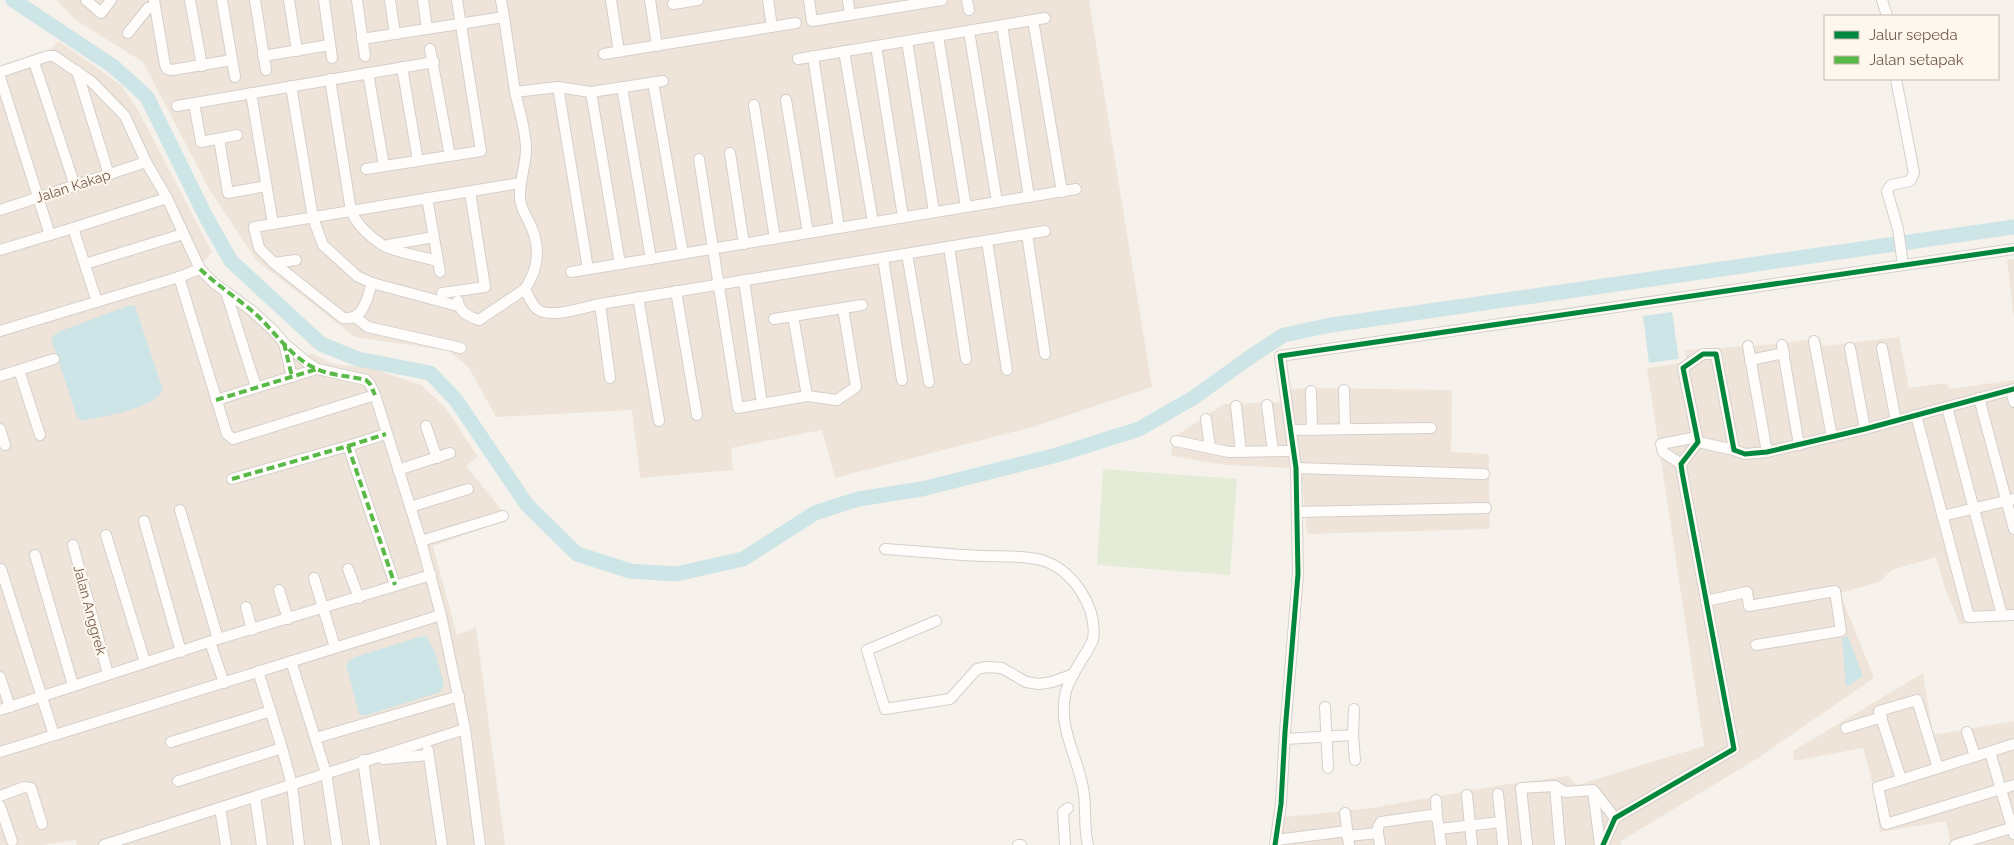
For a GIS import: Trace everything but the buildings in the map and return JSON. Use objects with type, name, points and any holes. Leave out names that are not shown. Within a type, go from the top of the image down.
[{"type":"street","points":[[86,0],[101,12],[111,0]]},
{"type":"street","points":[[190,0],[202,66]]},
{"type":"street","points":[[222,0],[234,77]]},
{"type":"street","points":[[255,0],[266,70]]},
{"type":"street","points":[[289,0],[297,50]]},
{"type":"street","points":[[324,0],[332,58]]},
{"type":"street","points":[[357,0],[364,56]]},
{"type":"street","points":[[390,0],[395,34]]},
{"type":"street","points":[[423,0],[427,29]]},
{"type":"street","points":[[366,169],[481,151],[457,0]]},
{"type":"street","points":[[291,86],[313,218],[322,245],[358,276],[372,283],[458,306],[465,313],[479,320],[525,289],[533,277],[537,264],[534,235],[520,200],[520,184],[525,166],[526,147],[515,92],[501,0]]},
{"type":"street","points":[[611,0],[619,52]]},
{"type":"street","points":[[650,0],[657,46]]},
{"type":"street","points":[[673,4],[693,0]]},
{"type":"street","points":[[768,0],[772,27]]},
{"type":"street","points":[[809,0],[812,21],[850,15],[888,4],[942,0]]},
{"type":"street","points":[[848,0],[850,15]]},
{"type":"street","points":[[1882,0],[1887,15]]},
{"type":"street","points":[[128,32],[148,8],[155,4],[167,69],[202,66],[232,60]]},
{"type":"street","points":[[362,39],[504,18]]},
{"type":"street","points":[[798,59],[1045,18]]},
{"type":"street","points":[[1033,20],[1062,192]]},
{"type":"street","points":[[604,54],[796,23]]},
{"type":"street","points":[[1002,25],[1029,197]]},
{"type":"street","points":[[969,30],[997,202]]},
{"type":"street","points":[[938,36],[966,207]]},
{"type":"street","points":[[907,41],[934,212]]},
{"type":"street","points":[[264,56],[330,45]]},
{"type":"street","points":[[876,46],[903,217]]},
{"type":"street","points":[[430,49],[434,62],[450,156]]},
{"type":"street","points":[[844,51],[873,222]]},
{"type":"street","points":[[0,72],[48,56],[54,56],[77,71],[105,94],[125,116],[146,162],[167,198],[200,269],[274,331],[284,343],[317,369],[366,380],[370,384],[421,541],[441,616],[465,729],[480,845]]},
{"type":"street","points":[[813,56],[839,228]]},
{"type":"street","points":[[34,62],[75,186]]},
{"type":"street","points":[[177,106],[434,62]]},
{"type":"street","points":[[402,67],[418,161]]},
{"type":"street","points":[[77,71],[109,175]]},
{"type":"street","points":[[368,73],[384,166]]},
{"type":"street","points":[[0,77],[50,235]]},
{"type":"street","points":[[330,79],[352,211],[360,226],[384,246],[438,260]]},
{"type":"street","points":[[1896,80],[1914,173],[1910,181],[1892,185],[1887,190],[1898,229],[1902,261]]},
{"type":"street","points":[[515,92],[558,87],[591,92],[658,82],[683,254]]},
{"type":"street","points":[[558,87],[588,269]]},
{"type":"street","points":[[622,87],[651,259]]},
{"type":"street","points":[[591,92],[620,264]]},
{"type":"street","points":[[251,93],[273,224]]},
{"type":"street","points":[[786,100],[808,233]]},
{"type":"street","points":[[194,103],[201,142],[237,135]]},
{"type":"street","points":[[754,105],[775,238]]},
{"type":"street","points":[[219,139],[228,193],[266,186]]},
{"type":"street","points":[[730,153],[744,244]]},
{"type":"street","points":[[699,159],[738,408],[807,396],[837,400],[856,387],[843,308]]},
{"type":"street","name":"Jalan Kakap","points":[[1,208],[146,162]]},
{"type":"street","points":[[461,348],[368,326],[355,317],[343,318],[258,248],[254,227],[520,184]]},
{"type":"street","points":[[571,272],[1076,189]]},
{"type":"street","points":[[442,293],[485,286],[470,192]]},
{"type":"street","points":[[0,250],[167,198]]},
{"type":"street","points":[[426,198],[440,272]]},
{"type":"street","points":[[73,228],[97,302]]},
{"type":"street","points":[[525,289],[535,308],[544,313],[554,314],[676,291],[1045,231]]},
{"type":"street","points":[[85,264],[184,234]]},
{"type":"street","points":[[1027,234],[1045,354]]},
{"type":"street","points":[[384,246],[434,237]]},
{"type":"street","points":[[987,241],[1006,370]]},
{"type":"street","points":[[949,247],[966,359]]},
{"type":"street","points":[[1378,833],[1281,842],[1285,739],[1298,574],[1296,468],[1279,359],[1282,354],[1902,261],[2014,249]]},
{"type":"street","points":[[907,254],[929,382]]},
{"type":"street","points":[[882,258],[902,380]]},
{"type":"street","points":[[274,263],[296,260]]},
{"type":"street","points":[[0,331],[200,269]]},
{"type":"street","points":[[179,276],[227,434],[234,439],[375,395]]},
{"type":"street","points":[[744,280],[762,404]]},
{"type":"street","points":[[355,317],[365,306],[372,283]]},
{"type":"street","points":[[456,291],[458,306]]},
{"type":"street","points":[[676,291],[697,415]]},
{"type":"street","points":[[226,292],[256,387]]},
{"type":"street","points":[[638,298],[659,421]]},
{"type":"street","points":[[600,304],[610,378]]},
{"type":"street","points":[[774,319],[862,305]]},
{"type":"street","points":[[793,316],[807,396]]},
{"type":"street","points":[[1814,342],[1832,437]]},
{"type":"street","points":[[284,343],[292,377]]},
{"type":"street","points":[[1748,346],[1767,452]]},
{"type":"street","points":[[1850,348],[1865,429]]},
{"type":"street","points":[[1882,348],[1896,421]]},
{"type":"street","points":[[1750,360],[1783,349],[1799,444]]},
{"type":"street","points":[[1602,845],[1615,818],[1734,749],[1681,464],[1695,439],[1683,368],[1703,354],[1716,354],[1734,450]]},
{"type":"street","points":[[0,376],[54,359]]},
{"type":"street","points":[[1678,365],[1695,439]]},
{"type":"street","points":[[216,400],[317,369]]},
{"type":"street","points":[[20,370],[40,435]]},
{"type":"street","points":[[1681,464],[1663,452],[1661,444],[1695,439],[1745,454],[1767,452],[1916,416],[2012,389],[2014,402]]},
{"type":"street","points":[[1344,390],[1345,430]]},
{"type":"street","points":[[1311,391],[1312,430]]},
{"type":"street","points":[[1979,398],[2010,500],[2014,529]]},
{"type":"street","points":[[1267,404],[1273,451]]},
{"type":"street","points":[[1236,406],[1241,452]]},
{"type":"street","points":[[1947,407],[2002,615]]},
{"type":"street","points":[[1916,416],[1969,617],[2014,615]]},
{"type":"street","points":[[1206,419],[1210,448]]},
{"type":"street","points":[[426,426],[437,458]]},
{"type":"street","points":[[1290,430],[1431,428]]},
{"type":"street","points":[[0,429],[5,445]]},
{"type":"street","points":[[232,479],[386,434]]},
{"type":"street","points":[[1176,441],[1241,452],[1294,451]]},
{"type":"street","points":[[348,446],[395,585]]},
{"type":"street","points":[[398,470],[450,453]]},
{"type":"street","points":[[1296,468],[1484,474]]},
{"type":"street","points":[[410,507],[468,489]]},
{"type":"street","points":[[1942,516],[2010,500]]},
{"type":"street","points":[[1296,512],[1486,508]]},
{"type":"street","points":[[180,510],[224,682]]},
{"type":"street","points":[[421,541],[503,516]]},
{"type":"street","points":[[144,521],[181,652]]},
{"type":"street","points":[[106,535],[145,662]]},
{"type":"street","name":"Jalan Anggrek","points":[[73,546],[108,674]]},
{"type":"street","points":[[885,549],[984,556],[1013,556],[1042,560],[1064,573],[1082,592],[1091,614],[1094,631],[1093,641],[1066,691],[1063,719],[1083,786],[1085,833],[1088,845]]},
{"type":"street","points":[[35,555],[73,685]]},
{"type":"street","points":[[348,568],[359,598]]},
{"type":"street","points":[[1,569],[54,735]]},
{"type":"street","points":[[0,677],[5,708],[145,662],[431,575]]},
{"type":"street","points":[[314,578],[335,647]]},
{"type":"street","points":[[279,590],[288,619]]},
{"type":"street","points":[[1707,604],[1748,598],[1749,606],[1835,591],[1841,631],[1756,645]]},
{"type":"street","points":[[246,607],[252,630]]},
{"type":"street","points":[[0,752],[335,647],[441,616]]},
{"type":"street","points":[[936,621],[867,650],[885,709],[950,699],[977,669],[987,667],[1002,668],[1026,682],[1039,684],[1074,674]]},
{"type":"street","points":[[291,661],[326,773],[337,845]]},
{"type":"street","points":[[258,672],[292,785],[299,845]]},
{"type":"street","points":[[316,738],[459,696]]},
{"type":"street","points":[[1901,779],[1879,710],[1917,700],[1938,768]]},
{"type":"street","points":[[1326,707],[1325,737],[1328,768]]},
{"type":"street","points":[[1354,709],[1353,735],[1355,760]]},
{"type":"street","points":[[171,742],[271,712]]},
{"type":"street","points":[[1846,728],[1882,717]]},
{"type":"street","points":[[104,845],[292,785],[363,760],[465,729]]},
{"type":"street","points":[[1967,732],[1975,756]]},
{"type":"street","points":[[1285,739],[1353,735]]},
{"type":"street","points":[[427,742],[442,845]]},
{"type":"street","points":[[2014,744],[1878,786],[1886,824],[2014,784]]},
{"type":"street","points":[[178,782],[282,748]]},
{"type":"street","points":[[1956,845],[2013,830],[1990,752]]},
{"type":"street","points":[[363,760],[428,755]]},
{"type":"street","points":[[363,760],[375,845]]},
{"type":"street","points":[[1527,845],[1521,788],[1554,786],[1565,792],[1593,790]]},
{"type":"street","points":[[1554,786],[1560,845]]},
{"type":"street","points":[[0,796],[24,787],[31,788],[42,824]]},
{"type":"street","points":[[1593,790],[1615,818]]},
{"type":"street","points":[[1593,790],[1602,845]]},
{"type":"street","points":[[1498,794],[1503,845]]},
{"type":"street","points":[[1467,795],[1472,845]]},
{"type":"street","points":[[255,797],[262,845]]},
{"type":"street","points":[[1436,800],[1441,845]]},
{"type":"street","points":[[0,806],[12,841]]},
{"type":"street","points":[[220,808],[226,845]]},
{"type":"street","points":[[1065,845],[1063,812],[1068,808]]},
{"type":"street","points":[[1345,813],[1348,837]]},
{"type":"street","points":[[1380,845],[1378,827],[1382,822],[1430,815],[1437,817]]},
{"type":"street","points":[[1440,829],[1501,822]]},
{"type":"shaded area","points":[[56,0],[1089,0],[1152,387],[1033,427],[835,478],[822,430],[731,448],[733,470],[640,478],[632,410],[496,417],[469,368],[449,351],[355,337],[256,260],[209,189],[143,62],[77,21]]},
{"type":"shaded area","points":[[59,41],[121,85],[138,110],[212,252],[201,265],[306,363],[311,353],[333,364],[371,368],[421,385],[445,407],[478,457],[466,466],[509,519],[433,546],[457,635],[476,627],[505,845],[77,845],[76,840],[42,845],[0,845],[0,68],[43,56]]},
{"type":"shaded area","points":[[2014,259],[2014,319],[2007,260]]},
{"type":"shaded area","points":[[1899,337],[1909,388],[1946,383],[1949,389],[2014,380],[2014,619],[1990,619],[1960,625],[1945,588],[1936,557],[1892,570],[1879,582],[1840,593],[1874,678],[1758,758],[1621,841],[1621,845],[1281,845],[1285,817],[1371,808],[1502,785],[1568,776],[1577,785],[1704,746],[1647,368],[1686,362],[1685,350],[1777,344],[1820,338],[1823,346]]},
{"type":"shaded area","points":[[1290,389],[1452,390],[1451,452],[1489,454],[1490,529],[1307,534],[1299,446]]},
{"type":"shaded area","points":[[1283,402],[1292,468],[1225,465],[1171,456],[1174,437],[1224,404]]},
{"type":"shaded area","points":[[1923,673],[1933,735],[2014,721],[2014,845],[1951,845],[1946,821],[1880,832],[1872,781],[1863,748],[1794,761],[1793,751]]},
{"type":"green space","points":[[1103,469],[1237,479],[1230,575],[1097,565]]},
{"type":"water","points":[[130,305],[135,306],[163,390],[158,397],[139,407],[83,421],[77,417],[51,338],[58,332]]},
{"type":"water","points":[[1672,312],[1679,359],[1649,363],[1643,316]]},
{"type":"water","points":[[422,636],[427,637],[435,652],[444,684],[440,692],[364,716],[359,714],[346,665],[352,658]]},
{"type":"water","points":[[1848,636],[1863,676],[1846,687],[1842,638]]},
{"type":"waterway","points":[[13,0],[114,67],[147,97],[206,217],[231,261],[321,344],[358,359],[430,373],[456,400],[527,505],[577,554],[630,571],[676,574],[743,559],[815,513],[858,499],[922,489],[1057,455],[1139,429],[1193,398],[1284,335],[1331,325],[2014,227]]},
{"type":"marked path","points":[[200,269],[259,317],[298,358],[307,364],[335,375],[366,380],[375,395]]},
{"type":"marked path","points":[[284,343],[292,377]]},
{"type":"marked path","points":[[216,400],[317,369]]},
{"type":"marked path","points":[[348,446],[386,434]]},
{"type":"marked path","points":[[232,479],[348,446],[395,585]]},
{"type":"cycle path","points":[[1275,845],[1281,804],[1298,574],[1296,468],[1280,356],[2014,249]]},
{"type":"cycle path","points":[[1603,845],[1615,818],[1734,749],[1682,472],[1681,464],[1698,442],[1683,368],[1703,354],[1716,354],[1734,450],[1745,454],[1767,452],[1865,429],[2014,389]]}]
